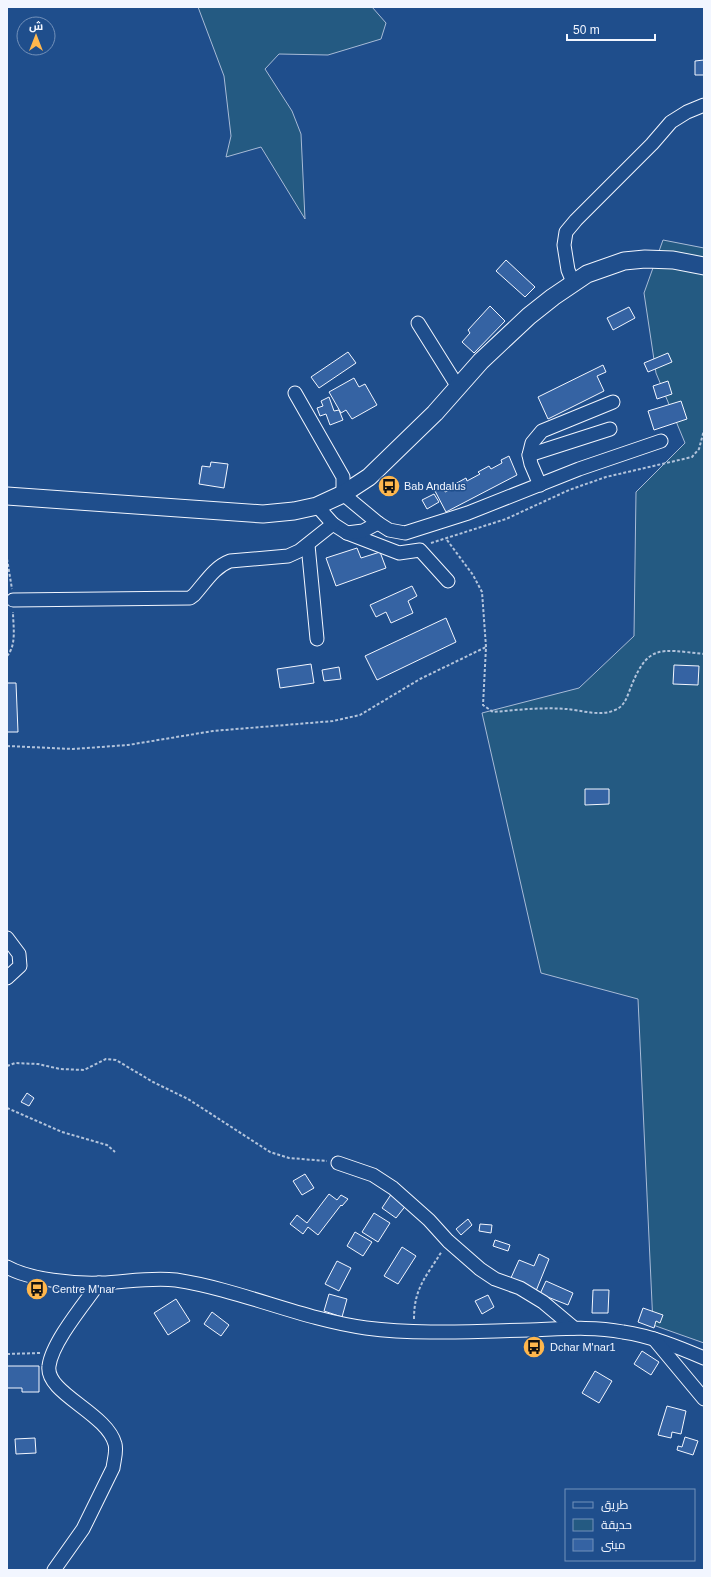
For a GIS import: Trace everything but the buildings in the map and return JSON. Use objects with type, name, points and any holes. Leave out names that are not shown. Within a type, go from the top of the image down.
[{"type":"main road","points":[[7,496],[263,514],[294,511],[317,506],[343,494],[369,477],[435,413],[481,361],[529,316],[573,282],[599,268],[624,261],[645,259],[673,260],[704,266]]},
{"type":"street","points":[[573,282],[568,270],[565,255],[566,232],[576,220],[652,144],[662,130],[686,112],[704,105]]},
{"type":"street","points":[[418,323],[458,387]]},
{"type":"street","points":[[295,393],[343,477],[343,494],[378,523],[390,530],[405,534],[468,513],[661,441]]},
{"type":"street","points":[[540,485],[531,464],[529,455],[532,443],[542,432],[613,402]]},
{"type":"street","points":[[529,455],[610,428]]},
{"type":"street","points":[[317,506],[333,524],[347,533],[399,553],[413,551]]},
{"type":"street","points":[[347,533],[363,531],[378,523]]},
{"type":"street","points":[[14,600],[190,598],[217,568],[223,564],[230,561],[288,556],[308,545],[333,524]]},
{"type":"street","points":[[405,534],[413,551],[448,581]]},
{"type":"street","points":[[308,545],[317,639]]},
{"type":"street","points":[[7,938],[19,954],[20,966],[7,978]]},
{"type":"street","points":[[338,1163],[373,1175],[393,1188],[429,1220],[448,1241],[480,1269],[495,1279],[520,1288],[543,1302],[574,1328]]},
{"type":"street","points":[[8,1269],[58,1280],[99,1283],[156,1279],[176,1280],[266,1302],[330,1321],[365,1328],[483,1331],[574,1328],[622,1331],[654,1339],[704,1358]]},
{"type":"street","points":[[54,1570],[86,1523],[112,1468],[115,1445],[111,1434],[103,1423],[51,1379],[49,1365],[54,1352],[99,1283]]},
{"type":"street","points":[[654,1339],[704,1399]]},
{"type":"path","points":[[413,551],[429,544],[447,540],[506,519],[569,490],[606,477],[692,457],[699,449],[704,430]]},
{"type":"path","points":[[447,540],[473,575],[482,592],[486,648],[483,705],[493,712],[531,709],[566,709],[595,713],[615,710],[624,703],[637,672],[642,663],[650,654],[672,650],[704,654]]},
{"type":"path","points":[[7,746],[73,748],[128,745],[213,731],[333,721],[360,715],[420,679],[486,648]]},
{"type":"path","points":[[7,1066],[15,1063],[60,1069],[84,1070],[106,1059],[116,1060],[153,1082],[188,1099],[270,1152],[289,1158],[338,1163]]},
{"type":"path","points":[[7,1108],[62,1132],[107,1145],[115,1152]]},
{"type":"path","points":[[414,1330],[414,1302],[418,1288],[448,1241]]},
{"type":"path","points":[[7,1354],[54,1352]]},
{"type":"green space","points":[[198,7],[372,7],[386,23],[381,39],[328,55],[279,54],[265,69],[292,111],[301,134],[305,219],[261,147],[226,157],[231,136],[224,76]]},
{"type":"green space","points":[[663,240],[704,248],[704,1343],[653,1325],[638,999],[541,973],[482,713],[579,688],[634,636],[636,492],[685,443],[656,373],[644,293]]},
{"type":"place","name":"Bab Andalus","points":[[389,486]]},
{"type":"place","name":"Centre M'nar","points":[[37,1289]]},
{"type":"place","name":"Dchar M'nar1","points":[[534,1347]]}]
